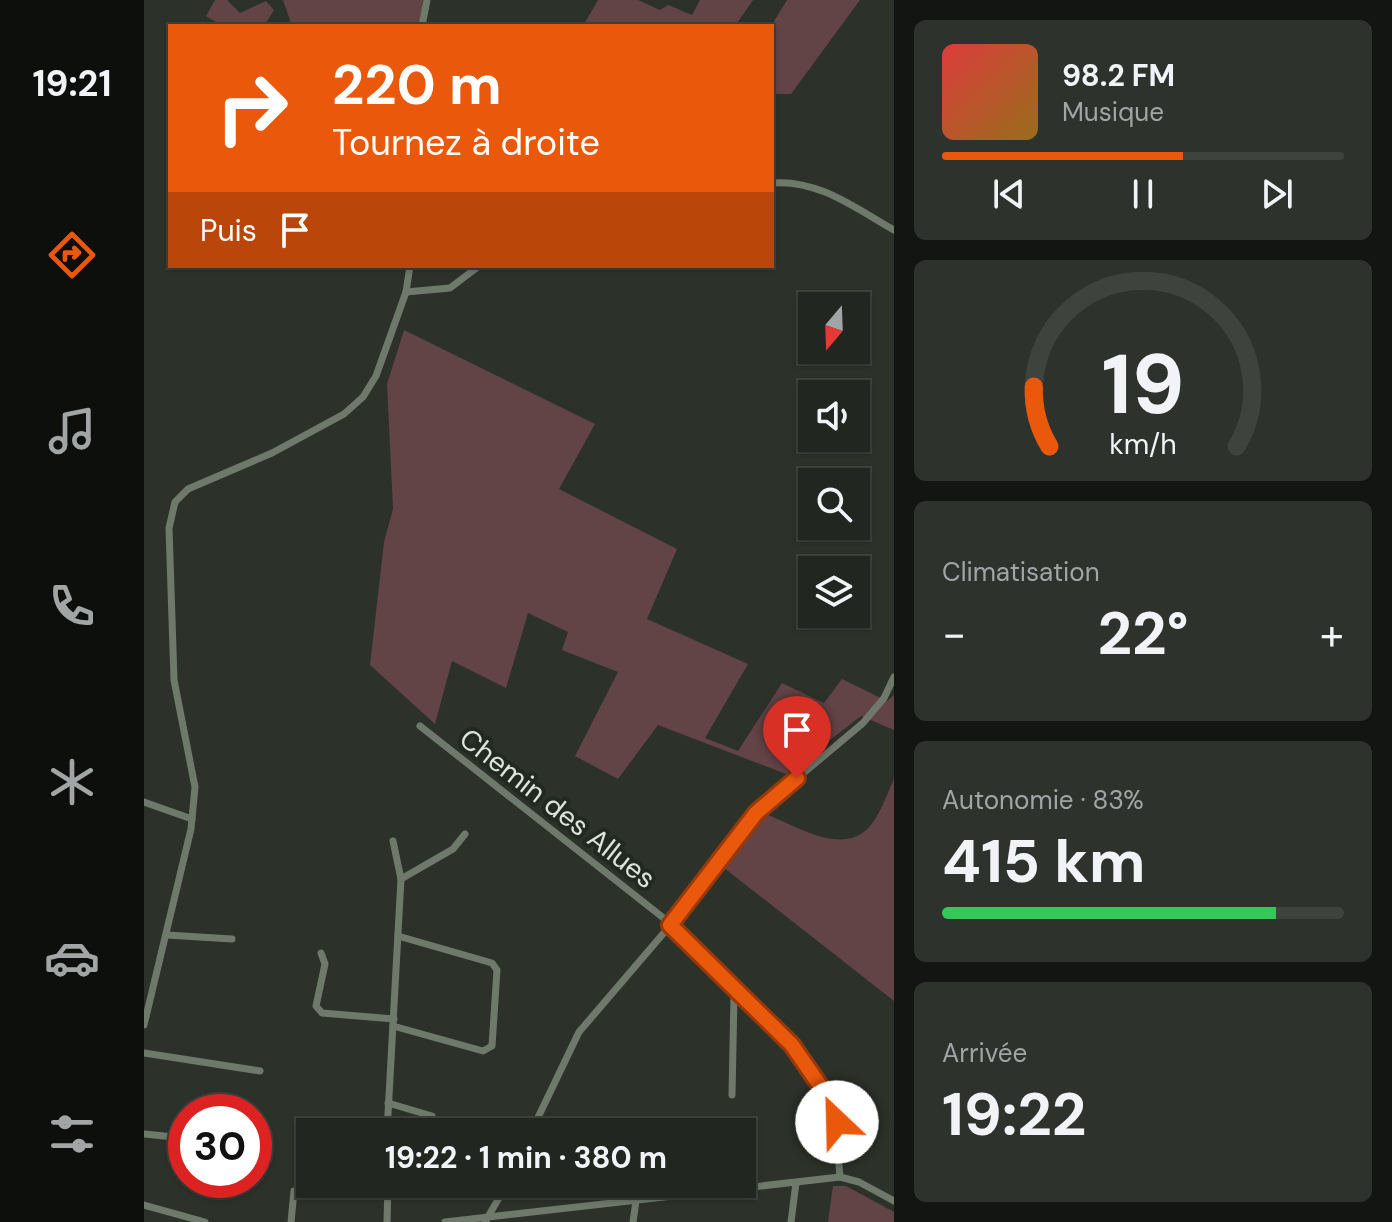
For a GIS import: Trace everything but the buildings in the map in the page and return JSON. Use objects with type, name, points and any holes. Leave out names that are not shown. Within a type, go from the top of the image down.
[{"type":"street","points":[[422,24],[427,0]]},
{"type":"street","points":[[774,183],[797,181],[813,186],[894,230]]},
{"type":"street","points":[[144,1025],[192,819],[195,787],[174,680],[169,528],[175,502],[188,489],[284,447],[344,414],[363,397],[376,376],[406,292],[410,268]]},
{"type":"street","points":[[410,275],[415,268]]},
{"type":"street","points":[[406,292],[450,288],[476,268]]},
{"type":"street","points":[[538,1118],[579,1032],[670,925],[756,813],[863,723],[884,698],[894,677]]},
{"type":"street","name":"Chemin des Allues","points":[[420,726],[670,925],[792,1045],[834,1106],[840,1177]]},
{"type":"street","points":[[144,802],[192,819]]},
{"type":"street","points":[[401,879],[453,849],[465,834]]},
{"type":"street","points":[[387,1118],[401,879],[393,841]]},
{"type":"street","points":[[167,935],[232,939]]},
{"type":"street","points":[[321,953],[325,964],[316,1006],[322,1013],[394,1022],[483,1051],[492,1046],[497,970],[492,963],[398,936]]},
{"type":"street","points":[[732,1095],[734,995],[739,990]]},
{"type":"street","points":[[144,1053],[260,1071]]},
{"type":"street","points":[[388,1103],[432,1116]]},
{"type":"street","points":[[144,1134],[168,1136]]},
{"type":"street","points":[[445,1222],[840,1177],[859,1182],[894,1201]]},
{"type":"street","points":[[791,1222],[796,1183]]},
{"type":"street","points":[[291,1222],[294,1191]]},
{"type":"street","points":[[387,1222],[388,1198]]},
{"type":"street","points":[[486,1219],[499,1198]]},
{"type":"street","points":[[633,1222],[636,1201]]},
{"type":"street","points":[[144,1205],[205,1222]]},
{"type":"shaded area","points":[[215,0],[227,0],[240,13],[266,1],[274,10],[265,24],[219,24],[206,16]]},
{"type":"shaded area","points":[[283,0],[423,0],[420,24],[291,24]]},
{"type":"shaded area","points":[[598,0],[638,0],[660,10],[668,5],[692,15],[700,0],[753,0],[736,24],[584,24]]},
{"type":"shaded area","points":[[787,0],[860,0],[791,94],[774,94],[772,24]]},
{"type":"shaded area","points":[[404,330],[595,424],[559,489],[677,549],[647,619],[748,664],[705,738],[738,751],[782,683],[824,703],[842,679],[887,701],[894,695],[894,730],[861,716],[786,774],[658,725],[618,779],[575,756],[618,672],[562,650],[568,632],[528,613],[506,688],[452,661],[435,724],[370,665],[384,542],[393,509],[387,384]]},
{"type":"shaded area","points":[[894,779],[894,1001],[723,867],[766,814],[834,839],[848,839],[860,834],[875,820]]},
{"type":"shaded area","points":[[833,1186],[846,1186],[894,1212],[894,1222],[828,1222]]},
{"type":"route","points":[[797,778],[756,813],[725,851],[698,893],[670,925],[792,1045],[834,1106],[837,1122]]}]
